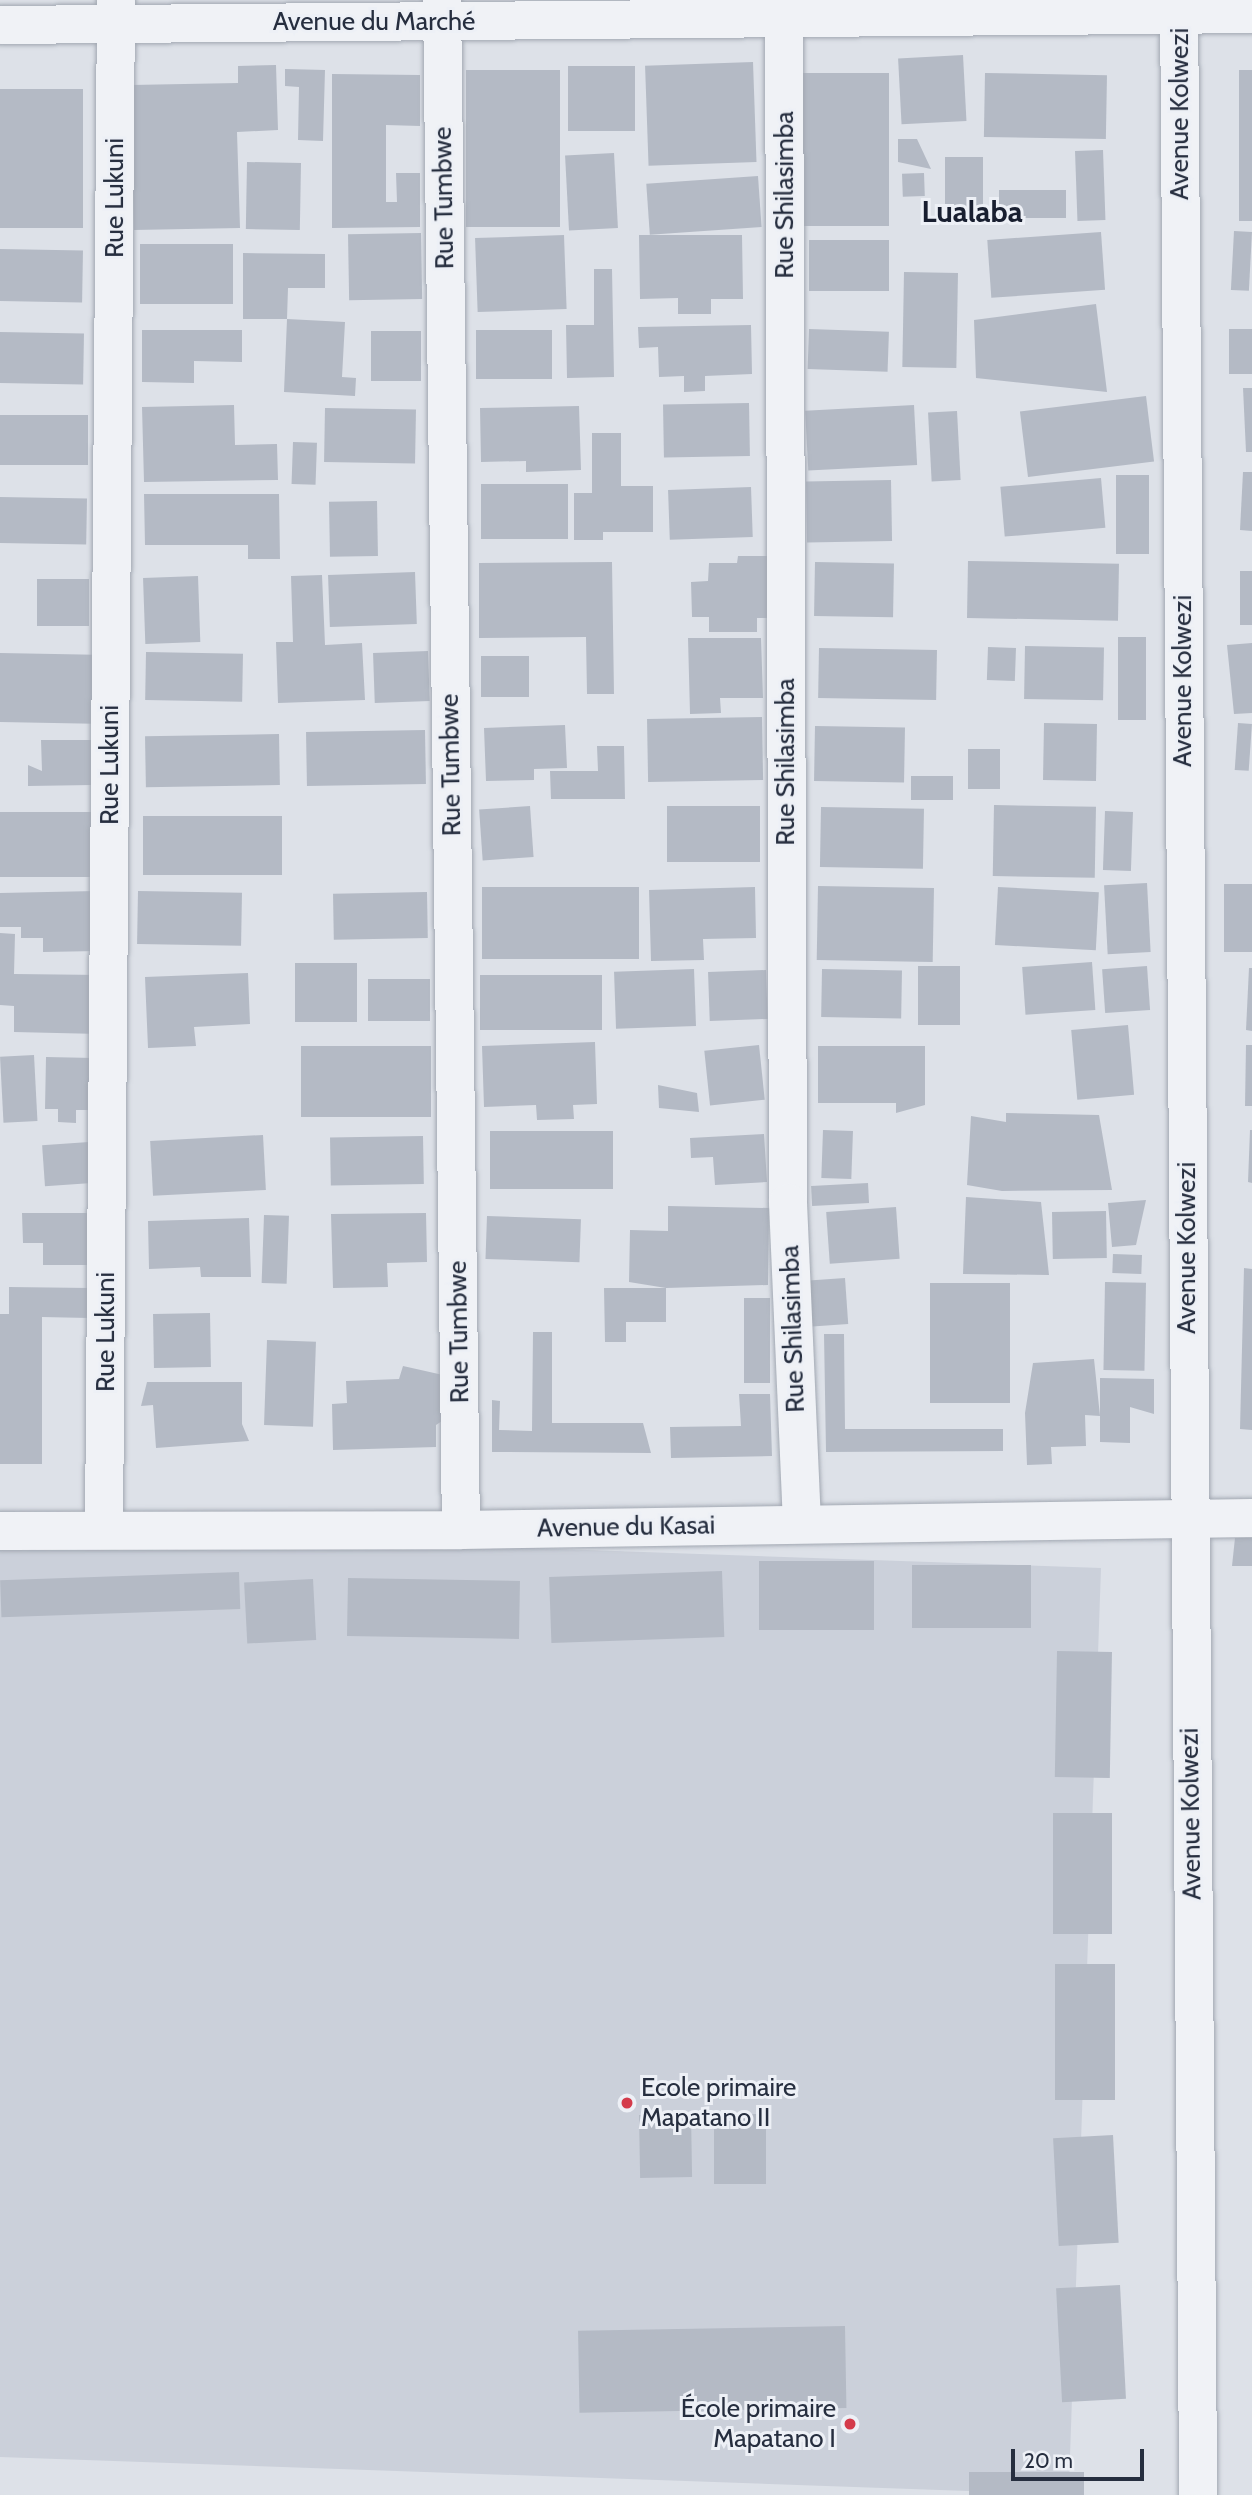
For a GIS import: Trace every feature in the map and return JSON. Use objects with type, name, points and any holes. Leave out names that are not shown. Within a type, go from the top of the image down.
[{"type":"street","name":"Avenue du Marché","points":[[0,26],[116,12],[1179,7],[1252,14]]},
{"type":"street","name":"Avenue Kolwezi","points":[[1179,7],[1188,1518],[1198,2495]]},
{"type":"street","name":"Rue Shilasimba","points":[[784,9],[788,1203],[802,1524]]},
{"type":"street","name":"Rue Tumbwe","points":[[442,11],[461,1530]]},
{"type":"street","name":"Rue Lukuni","points":[[104,1530],[116,12]]},
{"type":"street","name":"Avenue du Kasai","points":[[0,1531],[461,1530],[1252,1518]]},
{"type":"shaded area","points":[[1,1530],[1101,1568],[1069,2494],[0,2457]]},
{"type":"building","points":[[963,55],[966,121],[902,124],[898,58]]},
{"type":"building","points":[[753,62],[756,162],[649,166],[645,66]]},
{"type":"building","points":[[276,65],[278,130],[237,132],[240,228],[134,230],[131,85],[238,83],[238,66]]},
{"type":"building","points":[[568,66],[635,66],[635,131],[568,131]]},
{"type":"building","points":[[285,69],[325,70],[323,141],[298,140],[299,87],[285,86]]},
{"type":"building","points":[[466,70],[560,70],[560,227],[466,227]]},
{"type":"building","points":[[1239,70],[1252,70],[1252,221],[1239,221]]},
{"type":"building","points":[[799,73],[889,73],[889,226],[799,226]]},
{"type":"building","points":[[985,73],[1107,75],[1106,139],[984,137]]},
{"type":"building","points":[[332,74],[420,75],[420,126],[386,125],[386,202],[397,202],[396,173],[420,173],[420,227],[332,228]]},
{"type":"building","points":[[0,89],[83,89],[83,228],[0,228]]},
{"type":"building","points":[[898,139],[917,139],[931,169],[898,162]]},
{"type":"building","points":[[1103,150],[1105,220],[1077,221],[1075,151]]},
{"type":"building","points":[[614,153],[618,228],[569,230],[565,156]]},
{"type":"building","points":[[945,157],[983,157],[983,223],[945,223]]},
{"type":"building","points":[[247,162],[301,163],[300,230],[246,229]]},
{"type":"building","points":[[924,173],[925,196],[903,197],[902,174]]},
{"type":"building","points":[[758,176],[762,227],[650,235],[646,184]]},
{"type":"building","points":[[999,190],[1066,190],[1066,218],[999,218]]},
{"type":"building","points":[[1234,231],[1252,232],[1249,291],[1231,290]]},
{"type":"building","points":[[1101,232],[1105,290],[991,298],[987,240]]},
{"type":"building","points":[[421,233],[422,299],[349,300],[348,234]]},
{"type":"building","points":[[564,235],[567,309],[478,312],[475,238]]},
{"type":"building","points":[[639,235],[742,235],[743,299],[711,299],[711,314],[678,314],[678,298],[640,299]]},
{"type":"building","points":[[809,240],[889,240],[889,291],[809,291]]},
{"type":"building","points":[[140,244],[233,244],[233,304],[140,304]]},
{"type":"building","points":[[0,249],[83,250],[82,302],[0,301]]},
{"type":"building","points":[[243,253],[325,254],[325,288],[288,288],[287,319],[243,319]]},
{"type":"building","points":[[594,269],[612,269],[614,377],[567,378],[566,325],[594,325]]},
{"type":"building","points":[[904,272],[958,273],[956,368],[902,367]]},
{"type":"building","points":[[1096,304],[1107,392],[976,378],[974,320]]},
{"type":"building","points":[[287,319],[345,322],[342,377],[356,378],[355,396],[284,392]]},
{"type":"building","points":[[751,325],[752,374],[705,376],[705,391],[684,392],[684,376],[659,377],[658,347],[639,348],[638,327]]},
{"type":"building","points":[[809,329],[889,332],[888,372],[808,369]]},
{"type":"building","points":[[1229,329],[1252,329],[1252,374],[1229,374]]},
{"type":"building","points":[[142,330],[242,330],[242,362],[194,361],[194,383],[142,382]]},
{"type":"building","points":[[476,330],[552,330],[552,379],[476,379]]},
{"type":"building","points":[[371,331],[421,331],[421,381],[371,381]]},
{"type":"building","points":[[0,332],[84,333],[83,384],[0,383]]},
{"type":"building","points":[[1243,388],[1252,388],[1252,452],[1246,452]]},
{"type":"building","points":[[1146,396],[1154,462],[1028,477],[1020,411]]},
{"type":"building","points":[[749,403],[750,456],[664,457],[663,405]]},
{"type":"building","points":[[234,405],[235,445],[277,444],[278,480],[144,482],[142,407]]},
{"type":"building","points":[[914,405],[917,465],[808,471],[805,411]]},
{"type":"building","points":[[579,406],[581,470],[526,472],[526,461],[481,462],[480,408]]},
{"type":"building","points":[[325,408],[416,410],[415,464],[324,462]]},
{"type":"building","points":[[957,411],[961,480],[932,481],[928,413]]},
{"type":"building","points":[[0,415],[88,415],[88,465],[0,465]]},
{"type":"building","points":[[592,433],[621,433],[621,486],[653,486],[653,532],[603,532],[603,540],[574,540],[574,493],[592,493]]},
{"type":"building","points":[[293,442],[317,443],[316,485],[292,484]]},
{"type":"building","points":[[1243,472],[1252,472],[1252,531],[1240,530]]},
{"type":"building","points":[[1116,475],[1149,475],[1149,554],[1116,554]]},
{"type":"building","points":[[1101,478],[1105,528],[1005,537],[1000,487]]},
{"type":"building","points":[[891,480],[892,541],[807,542],[806,481]]},
{"type":"building","points":[[481,484],[568,484],[568,539],[481,539]]},
{"type":"building","points":[[751,487],[753,537],[670,540],[668,490]]},
{"type":"building","points":[[144,494],[279,494],[280,559],[248,559],[248,545],[145,545]]},
{"type":"building","points":[[0,497],[87,499],[86,545],[0,543]]},
{"type":"building","points":[[377,501],[378,556],[330,557],[329,502]]},
{"type":"building","points":[[738,556],[774,556],[775,618],[757,618],[757,632],[709,632],[709,617],[692,617],[691,582],[708,581],[709,563],[737,563]]},
{"type":"building","points":[[968,561],[1119,564],[1118,621],[967,618]]},
{"type":"building","points":[[612,562],[614,694],[587,694],[586,637],[479,638],[479,563]]},
{"type":"building","points":[[815,562],[894,563],[893,617],[814,616]]},
{"type":"building","points":[[1240,571],[1252,571],[1252,625],[1240,625]]},
{"type":"building","points":[[415,572],[417,624],[330,627],[328,575]]},
{"type":"building","points":[[322,575],[325,645],[362,643],[365,700],[278,703],[276,642],[293,642],[291,576]]},
{"type":"building","points":[[198,576],[200,642],[145,644],[143,578]]},
{"type":"building","points":[[37,579],[89,579],[89,626],[37,626]]},
{"type":"building","points":[[1118,637],[1146,637],[1146,720],[1118,720]]},
{"type":"building","points":[[688,638],[761,638],[763,698],[720,698],[721,713],[690,714]]},
{"type":"building","points":[[1252,643],[1252,713],[1234,714],[1227,645]]},
{"type":"building","points":[[1025,646],[1104,647],[1103,700],[1024,699]]},
{"type":"building","points":[[988,647],[1016,648],[1015,681],[987,680]]},
{"type":"building","points":[[819,648],[937,650],[936,700],[818,698]]},
{"type":"building","points":[[428,651],[430,701],[375,703],[373,653]]},
{"type":"building","points":[[146,652],[243,654],[242,702],[145,700]]},
{"type":"building","points":[[0,653],[95,655],[94,724],[0,722]]},
{"type":"building","points":[[481,656],[529,656],[529,697],[481,697]]},
{"type":"building","points":[[762,717],[763,780],[648,782],[647,719]]},
{"type":"building","points":[[1044,723],[1097,724],[1096,781],[1043,780]]},
{"type":"building","points":[[1238,723],[1252,724],[1249,771],[1235,770]]},
{"type":"building","points":[[565,725],[567,768],[534,769],[534,780],[486,781],[484,728]]},
{"type":"building","points":[[815,726],[905,728],[904,783],[814,781]]},
{"type":"building","points":[[425,730],[426,784],[307,786],[306,732]]},
{"type":"building","points":[[279,734],[280,785],[146,787],[145,736]]},
{"type":"building","points":[[41,740],[91,740],[92,785],[28,786],[28,765],[42,771]]},
{"type":"building","points":[[597,746],[624,746],[625,799],[551,799],[550,771],[598,771]]},
{"type":"building","points":[[968,749],[1000,749],[1000,789],[968,789]]},
{"type":"building","points":[[911,776],[953,776],[953,800],[911,800]]},
{"type":"building","points":[[994,805],[1096,807],[1095,878],[993,876]]},
{"type":"building","points":[[530,806],[534,857],[483,860],[479,810]]},
{"type":"building","points":[[667,806],[760,806],[760,862],[667,862]]},
{"type":"building","points":[[821,807],[924,809],[923,869],[820,867]]},
{"type":"building","points":[[1105,811],[1133,812],[1131,871],[1103,870]]},
{"type":"building","points":[[0,812],[93,812],[93,877],[0,877]]},
{"type":"building","points":[[143,816],[282,816],[282,875],[143,875]]},
{"type":"building","points":[[1147,883],[1151,952],[1108,954],[1104,885]]},
{"type":"building","points":[[1224,884],[1252,884],[1252,952],[1224,952]]},
{"type":"building","points":[[818,886],[934,888],[933,962],[817,960]]},
{"type":"building","points":[[482,887],[639,887],[639,959],[482,959]]},
{"type":"building","points":[[755,887],[756,938],[703,939],[704,960],[651,961],[649,890]]},
{"type":"building","points":[[998,887],[1099,892],[1096,950],[995,945]]},
{"type":"building","points":[[96,891],[98,951],[43,952],[43,938],[21,938],[21,927],[0,927],[0,893]]},
{"type":"building","points":[[138,891],[242,893],[241,946],[137,944]]},
{"type":"building","points":[[427,892],[428,938],[334,940],[333,894]]},
{"type":"building","points":[[0,933],[15,934],[14,974],[102,975],[100,1034],[14,1032],[14,1006],[0,1005]]},
{"type":"building","points":[[1092,962],[1095,1010],[1026,1015],[1022,967]]},
{"type":"building","points":[[295,963],[357,963],[357,1022],[295,1022]]},
{"type":"building","points":[[918,966],[960,966],[960,1025],[918,1025]]},
{"type":"building","points":[[1147,966],[1150,1010],[1105,1013],[1102,969]]},
{"type":"building","points":[[1249,968],[1252,968],[1252,1031],[1246,1030]]},
{"type":"building","points":[[694,969],[696,1026],[616,1029],[614,972]]},
{"type":"building","points":[[822,969],[902,970],[901,1018],[821,1017]]},
{"type":"building","points":[[766,970],[768,1019],[710,1021],[708,972]]},
{"type":"building","points":[[248,973],[250,1024],[194,1027],[196,1046],[148,1048],[145,977]]},
{"type":"building","points":[[480,975],[602,975],[602,1030],[480,1030]]},
{"type":"building","points":[[368,979],[430,979],[430,1021],[368,1021]]},
{"type":"building","points":[[1128,1025],[1134,1095],[1077,1100],[1071,1030]]},
{"type":"building","points":[[595,1042],[597,1104],[573,1105],[574,1119],[537,1120],[536,1105],[484,1107],[482,1046]]},
{"type":"building","points":[[759,1045],[765,1100],[710,1105],[704,1051]]},
{"type":"building","points":[[1246,1045],[1252,1045],[1252,1106],[1245,1106]]},
{"type":"building","points":[[301,1046],[431,1046],[431,1117],[301,1117]]},
{"type":"building","points":[[818,1046],[925,1046],[925,1105],[896,1113],[896,1103],[818,1103]]},
{"type":"building","points":[[34,1055],[37,1121],[4,1123],[0,1057]]},
{"type":"building","points":[[46,1057],[94,1058],[94,1110],[76,1110],[76,1123],[58,1122],[58,1109],[45,1109]]},
{"type":"building","points":[[658,1085],[697,1093],[699,1112],[659,1108]]},
{"type":"building","points":[[1006,1113],[1099,1115],[1112,1190],[1002,1191],[967,1185],[971,1116],[1006,1122]]},
{"type":"building","points":[[823,1130],[853,1131],[851,1179],[821,1178]]},
{"type":"building","points":[[1252,1130],[1252,1183],[1248,1182]]},
{"type":"building","points":[[490,1131],[613,1131],[613,1189],[490,1189]]},
{"type":"building","points":[[764,1134],[767,1182],[715,1185],[713,1157],[691,1158],[690,1138]]},
{"type":"building","points":[[263,1135],[266,1190],[153,1196],[150,1141]]},
{"type":"building","points":[[423,1136],[424,1184],[331,1186],[330,1138]]},
{"type":"building","points":[[89,1142],[92,1183],[45,1186],[42,1145]]},
{"type":"building","points":[[868,1183],[869,1203],[812,1206],[811,1186]]},
{"type":"building","points":[[966,1197],[1041,1202],[1049,1275],[963,1274]]},
{"type":"building","points":[[1146,1200],[1136,1245],[1112,1247],[1108,1203]]},
{"type":"building","points":[[668,1206],[769,1208],[768,1285],[666,1288],[629,1282],[630,1230],[668,1231]]},
{"type":"building","points":[[896,1207],[900,1259],[830,1264],[826,1212]]},
{"type":"building","points":[[1106,1211],[1107,1258],[1053,1259],[1052,1212]]},
{"type":"building","points":[[22,1213],[92,1213],[92,1265],[43,1265],[43,1243],[23,1243]]},
{"type":"building","points":[[426,1213],[427,1262],[387,1263],[388,1287],[333,1288],[331,1214]]},
{"type":"building","points":[[264,1215],[289,1216],[287,1284],[262,1283]]},
{"type":"building","points":[[487,1216],[581,1219],[579,1262],[485,1259]]},
{"type":"building","points":[[249,1218],[251,1277],[201,1277],[200,1267],[149,1269],[148,1221]]},
{"type":"building","points":[[1113,1254],[1142,1255],[1141,1274],[1112,1273]]},
{"type":"building","points":[[1244,1268],[1252,1269],[1252,1430],[1240,1429]]},
{"type":"building","points":[[845,1278],[848,1324],[812,1326],[809,1281]]},
{"type":"building","points":[[1105,1282],[1146,1283],[1144,1371],[1103,1370]]},
{"type":"building","points":[[930,1283],[1010,1283],[1010,1403],[930,1403]]},
{"type":"building","points":[[9,1287],[90,1288],[89,1318],[42,1317],[42,1464],[0,1464],[0,1314],[9,1314]]},
{"type":"building","points":[[604,1288],[666,1288],[666,1322],[626,1322],[626,1342],[605,1342]]},
{"type":"building","points":[[744,1298],[770,1298],[770,1383],[744,1383]]},
{"type":"building","points":[[210,1313],[211,1367],[154,1368],[153,1314]]},
{"type":"building","points":[[533,1332],[552,1332],[552,1423],[643,1423],[651,1453],[492,1452],[492,1400],[500,1401],[499,1430],[532,1431]]},
{"type":"building","points":[[824,1334],[844,1334],[845,1429],[1003,1429],[1003,1451],[826,1452]]},
{"type":"building","points":[[267,1340],[316,1342],[313,1427],[264,1425]]},
{"type":"building","points":[[1094,1359],[1100,1416],[1085,1415],[1086,1446],[1051,1447],[1052,1464],[1027,1465],[1025,1413],[1033,1363]]},
{"type":"building","points":[[403,1366],[443,1375],[451,1415],[436,1425],[436,1447],[333,1450],[332,1404],[347,1403],[346,1381],[399,1379]]},
{"type":"building","points":[[1100,1378],[1154,1379],[1154,1414],[1130,1407],[1130,1443],[1100,1442]]},
{"type":"building","points":[[147,1382],[242,1382],[242,1424],[249,1441],[156,1448],[153,1405],[141,1406]]},
{"type":"building","points":[[739,1394],[770,1394],[772,1456],[671,1458],[670,1427],[741,1426]]},
{"type":"building","points":[[1235,1538],[1252,1538],[1252,1566],[1232,1566]]},
{"type":"building","points":[[759,1561],[874,1561],[874,1630],[759,1630]]},
{"type":"building","points":[[912,1565],[1031,1565],[1031,1628],[912,1628]]},
{"type":"building","points":[[722,1571],[724,1637],[551,1643],[549,1577]]},
{"type":"building","points":[[239,1572],[240,1609],[1,1617],[0,1580]]},
{"type":"building","points":[[348,1578],[520,1581],[519,1639],[347,1636]]},
{"type":"building","points":[[313,1579],[316,1640],[247,1644],[244,1583]]},
{"type":"building","points":[[1057,1651],[1112,1652],[1110,1778],[1055,1777]]},
{"type":"building","points":[[1053,1813],[1112,1813],[1112,1934],[1053,1934]]},
{"type":"building","points":[[1055,1964],[1115,1964],[1115,2100],[1055,2100]]},
{"type":"building","points":[[691,2114],[692,2177],[640,2178],[639,2115]]},
{"type":"building","points":[[714,2114],[766,2114],[766,2184],[714,2184]]},
{"type":"building","points":[[1113,2135],[1119,2243],[1059,2246],[1053,2138]]},
{"type":"building","points":[[1120,2285],[1126,2399],[1062,2402],[1056,2288]]},
{"type":"building","points":[[845,2326],[846,2408],[579,2413],[578,2331]]},
{"type":"building","points":[[969,2472],[1084,2472],[1084,2495],[969,2495]]},
{"type":"place","name":"Ecole primaire Mapatano II","points":[[627,2103]]},
{"type":"place","name":"École primaire Mapatano I","points":[[850,2424]]},
{"type":"district","name":"Lualaba","points":[[972,212]]}]
